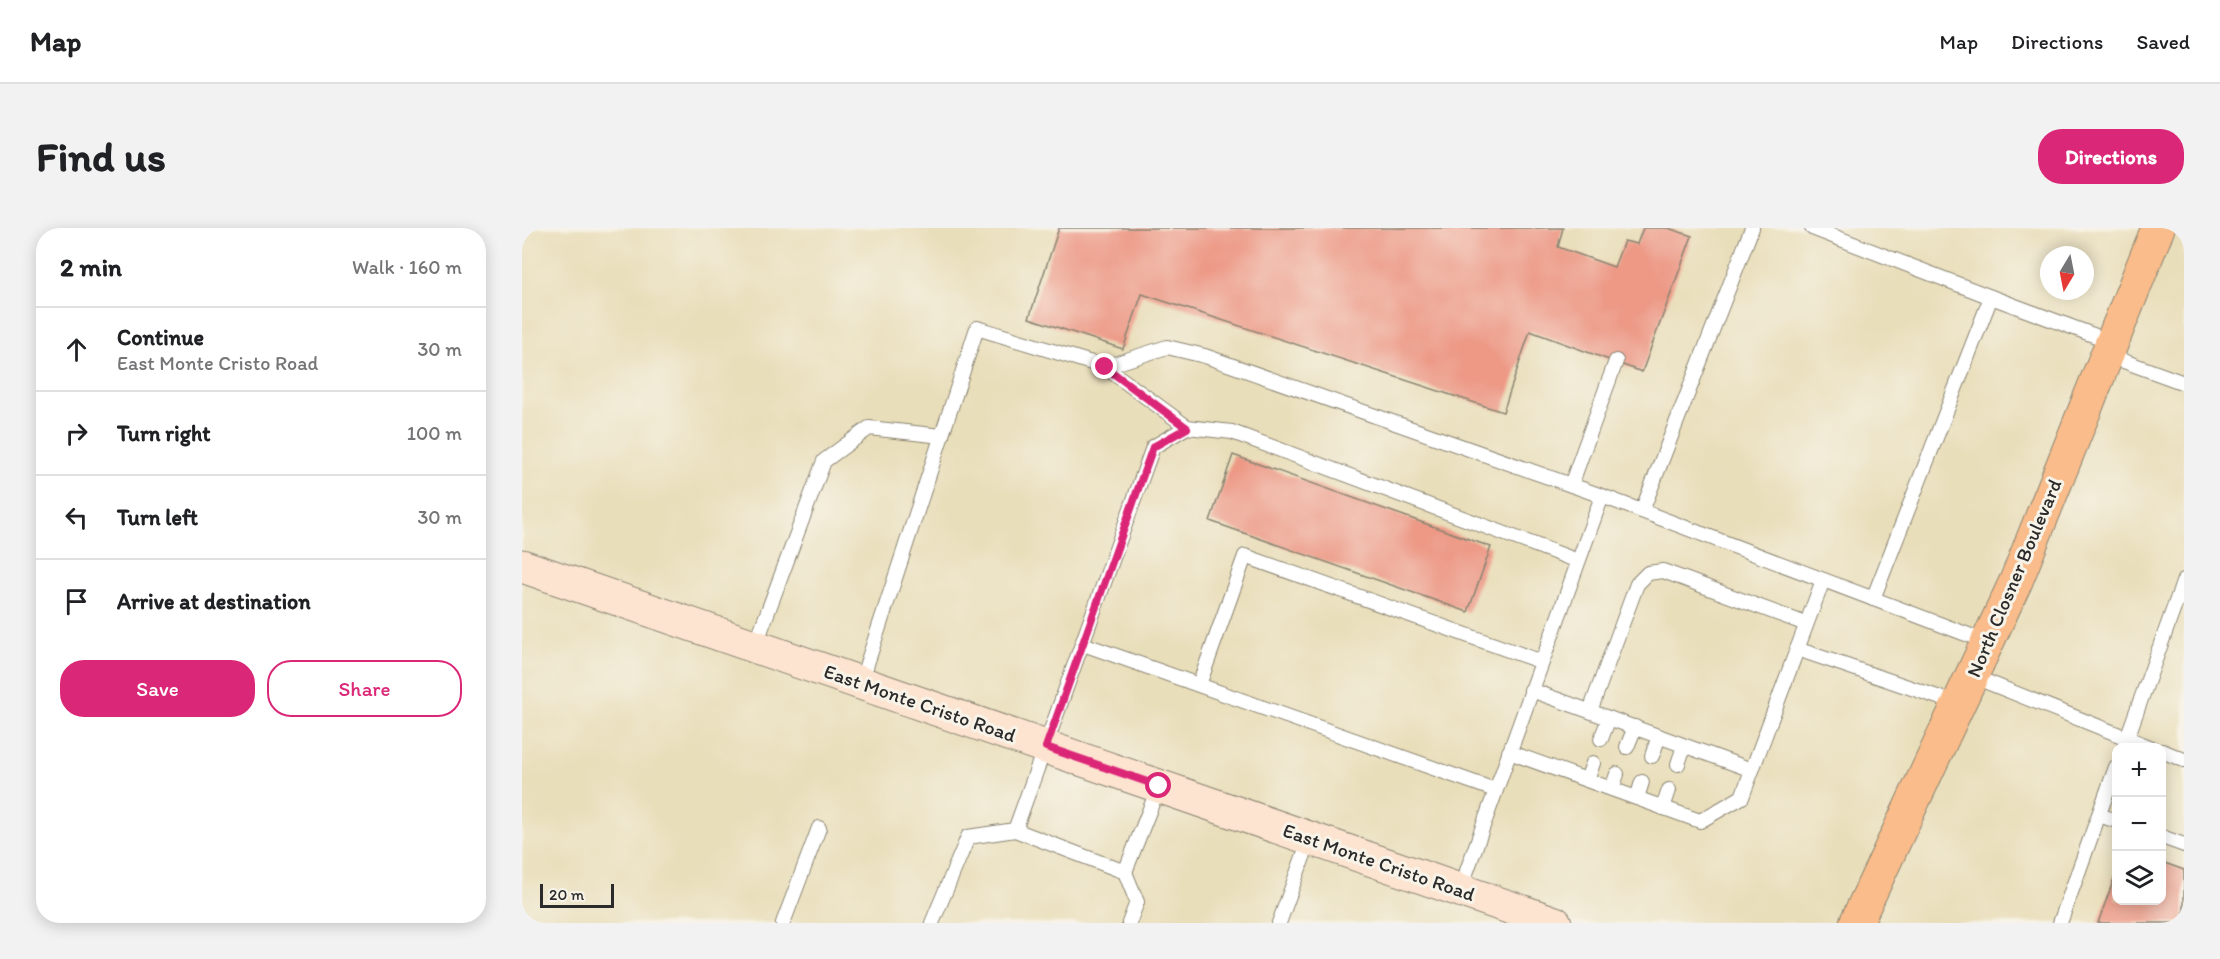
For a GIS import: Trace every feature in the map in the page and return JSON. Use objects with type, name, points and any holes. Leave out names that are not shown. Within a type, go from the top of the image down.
[{"type":"main road","name":"North Closner Boulevard","points":[[1856,923],[2016,581],[2158,228]]},
{"type":"main road","name":"East Monte Cristo Road","points":[[522,566],[1555,923]]},
{"type":"lane","points":[[1642,511],[1752,228]]},
{"type":"lane","points":[[1812,228],[1991,297],[2184,383]]},
{"type":"lane","points":[[1874,599],[1991,297]]},
{"type":"lane","points":[[861,682],[978,328],[1105,367],[1187,428],[1232,432],[1578,561]]},
{"type":"lane","points":[[1105,367],[1120,360],[1167,347],[1205,356],[1602,496],[1987,642]]},
{"type":"lane","points":[[1571,485],[1616,361]]},
{"type":"lane","points":[[755,646],[824,460],[869,428],[942,435]]},
{"type":"lane","points":[[1015,830],[1153,447],[1187,428]]},
{"type":"lane","points":[[1460,890],[1602,496]]},
{"type":"lane","points":[[1199,685],[1245,556],[1542,662]]},
{"type":"lane","points":[[1590,711],[1637,584],[1648,573],[1663,572],[1806,624]]},
{"type":"lane","points":[[1509,752],[1700,821],[1742,796],[1823,580]]},
{"type":"lane","points":[[1797,649],[1965,690],[2125,743],[2184,580]]},
{"type":"lane","points":[[1083,644],[1496,790]]},
{"type":"lane","points":[[1532,690],[1752,770]]},
{"type":"lane","points":[[1601,739],[1609,718]]},
{"type":"lane","points":[[1627,747],[1635,727]]},
{"type":"lane","points":[[1652,756],[1659,736]]},
{"type":"lane","points":[[1678,764],[1684,746]]},
{"type":"lane","points":[[2166,753],[2184,760]]},
{"type":"lane","points":[[1587,780],[1593,763]]},
{"type":"lane","points":[[1612,789],[1617,774]]},
{"type":"lane","points":[[2060,923],[2112,778]]},
{"type":"lane","points":[[1637,798],[1642,782]]},
{"type":"lane","points":[[1129,923],[1137,902],[1125,872],[1159,786]]},
{"type":"lane","points":[[1663,808],[1669,790]]},
{"type":"lane","points":[[2099,815],[2112,820]]},
{"type":"lane","points":[[783,923],[819,828]]},
{"type":"lane","points":[[932,923],[968,837],[1015,830],[1125,872]]},
{"type":"lane","points":[[1279,923],[1310,838]]},
{"type":"lane","points":[[2166,838],[2184,845]]},
{"type":"building","points":[[1059,228],[1563,228],[1558,247],[1614,267],[1624,241],[1637,244],[1643,228],[1668,228],[1692,236],[1642,372],[1530,331],[1503,412],[1142,294],[1123,349],[1029,318]]},
{"type":"building","points":[[1233,455],[1491,547],[1468,612],[1210,521]]},
{"type":"building","points":[[2166,863],[2184,870],[2184,923],[2098,923],[2112,884],[2112,905],[2166,905]]},
{"type":"route","points":[[1105,367],[1187,428],[1153,447],[1046,747],[1159,786]]}]
